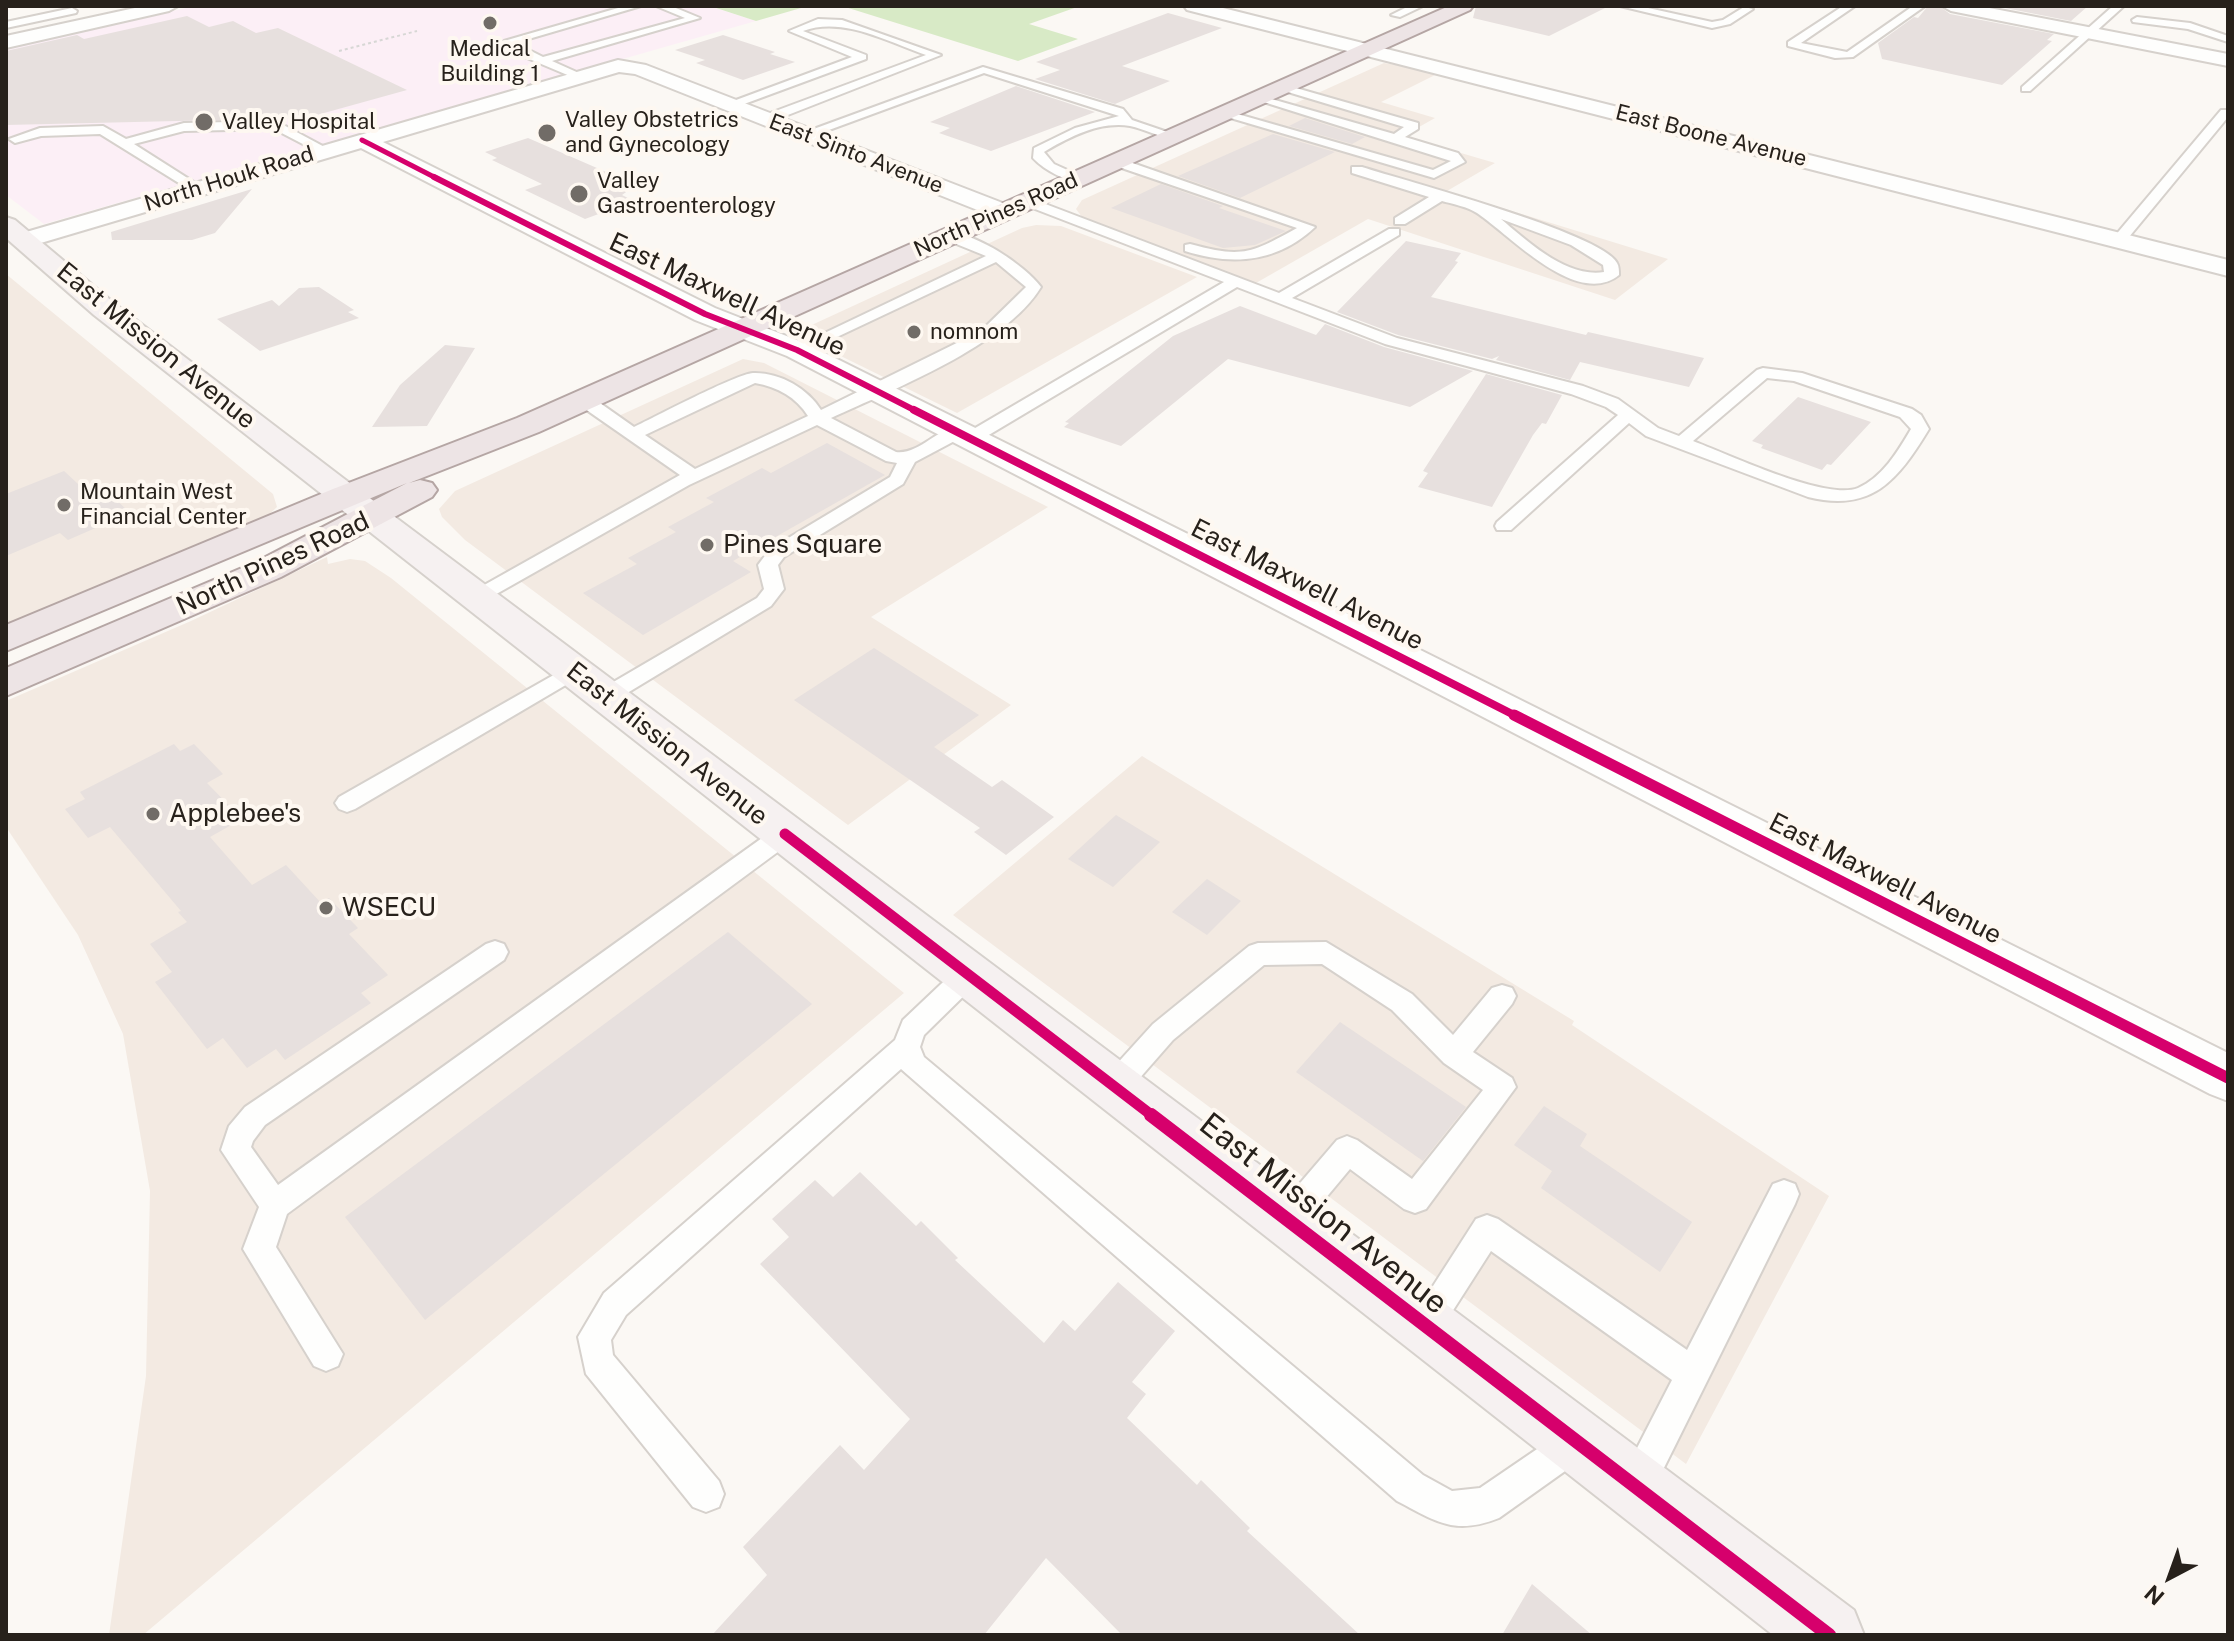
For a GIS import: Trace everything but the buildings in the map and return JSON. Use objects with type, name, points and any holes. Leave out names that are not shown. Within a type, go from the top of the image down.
[{"type":"main road","name":"North Pines Road","points":[[6,683],[193,602],[359,507],[528,425],[1464,6]]},
{"type":"main road","name":"North Pines Road","points":[[6,639],[359,507]]},
{"type":"street","points":[[6,42],[94,23],[137,9],[169,6]]},
{"type":"street","name":"East Boone Avenue","points":[[1193,6],[2228,268]]},
{"type":"street","points":[[1951,6],[2228,60]]},
{"type":"street","name":"North Houk Road","points":[[16,232],[195,189],[618,66]]},
{"type":"street","name":"East Sinto Avenue","points":[[618,66],[639,69],[806,134],[1016,206]]},
{"type":"street","name":"East Maxwell Avenue","points":[[362,140],[705,314],[797,350],[2228,1078]]},
{"type":"street","name":"East Mission Avenue","points":[[16,232],[104,309],[359,507],[1829,1635]]},
{"type":"lane","points":[[577,76],[512,48],[509,41],[636,6]]},
{"type":"lane","points":[[542,61],[695,18],[661,6]]},
{"type":"lane","points":[[1396,15],[1418,6]]},
{"type":"lane","points":[[1625,6],[1712,25],[1726,22],[1748,9]]},
{"type":"lane","points":[[1850,6],[1792,44],[1835,55],[1849,55],[1920,6]]},
{"type":"lane","points":[[2026,89],[2119,6]]},
{"type":"lane","points":[[2120,39],[2151,6]]},
{"type":"lane","points":[[6,25],[68,8],[94,23]]},
{"type":"lane","points":[[2137,20],[2190,26],[2228,39]]},
{"type":"lane","points":[[732,105],[862,57],[794,31],[808,24],[838,22],[936,55],[766,119]]},
{"type":"lane","points":[[806,134],[983,70],[1119,111],[1125,115],[1126,122]]},
{"type":"lane","points":[[1282,87],[1413,124],[1411,129],[1395,138]]},
{"type":"lane","points":[[1215,118],[1265,126],[1434,174],[1459,162],[1454,156],[1257,98]]},
{"type":"lane","points":[[1265,126],[1296,110]]},
{"type":"lane","points":[[2119,240],[2225,113]]},
{"type":"lane","points":[[1215,118],[1271,143]]},
{"type":"lane","points":[[1079,178],[1049,167],[1039,158],[1038,151],[1099,125],[1126,122],[1173,136]]},
{"type":"lane","points":[[125,143],[184,127],[276,125],[326,151]]},
{"type":"lane","points":[[15,139],[40,132],[103,130],[195,189]]},
{"type":"lane","points":[[1113,234],[1135,228],[1214,257],[1249,259],[1308,227],[1117,162]]},
{"type":"lane","points":[[1342,165],[1481,209],[1585,246],[1610,263],[1612,275],[1595,278],[1583,276],[1551,262],[1524,246],[1481,209]]},
{"type":"lane","points":[[1280,298],[1440,196]]},
{"type":"lane","points":[[1016,206],[1113,234],[1421,351],[1577,390],[1612,403],[1652,432],[1681,443],[1814,493],[1839,499],[1877,487],[1920,429],[1915,419],[1906,413],[1796,376],[1763,373],[1681,443]]},
{"type":"lane","points":[[477,597],[693,476],[876,391],[987,334],[997,320],[1026,301],[1034,287],[1024,272],[997,256],[949,236]]},
{"type":"lane","points":[[797,350],[997,256]]},
{"type":"lane","points":[[1196,266],[1214,257]]},
{"type":"lane","points":[[633,434],[753,378],[773,381],[805,398],[817,418],[892,457],[908,459],[964,435],[1236,281]]},
{"type":"lane","points":[[584,400],[693,476]]},
{"type":"lane","points":[[1504,526],[1628,415]]},
{"type":"lane","points":[[606,696],[764,602],[774,589],[768,565],[777,553],[897,480],[908,459]]},
{"type":"lane","points":[[347,803],[573,671]]},
{"type":"lane","points":[[326,1354],[259,1249],[275,1205],[785,834]]},
{"type":"lane","points":[[275,1205],[236,1150],[239,1135],[255,1116],[495,952]]},
{"type":"lane","points":[[1114,1087],[1163,1032],[1258,954],[1326,953],[1402,1002],[1454,1054],[1502,1087],[1415,1199],[1347,1150],[1288,1220]]},
{"type":"lane","points":[[706,1494],[598,1362],[594,1337],[615,1304],[906,1047],[913,1028],[968,975]]},
{"type":"lane","points":[[1454,1054],[1502,996]]},
{"type":"lane","points":[[906,1047],[913,1065],[1410,1488],[1450,1509],[1486,1505],[1577,1442]]},
{"type":"lane","points":[[1635,1487],[1784,1194]]},
{"type":"lane","points":[[1424,1325],[1487,1230],[1692,1374]]},
{"type":"path","points":[[339,51],[417,31]]},
{"type":"shaded area","name":"Valley Hospital","points":[[195,6],[710,6],[756,21],[44,224],[6,195],[6,48]]},
{"type":"shaded area","points":[[1384,63],[1441,72],[1381,102],[1435,118],[1403,136],[1495,163],[1447,191],[1668,259],[1615,300],[1368,219],[1256,283],[1082,217],[1076,209],[1082,200]]},
{"type":"shaded area","points":[[1061,226],[1197,277],[957,413],[804,338],[801,333],[803,329],[1022,228]]},
{"type":"shaded area","points":[[6,274],[273,494],[277,507],[261,522],[6,630]]},
{"type":"shaded area","points":[[743,359],[764,363],[1048,507],[871,617],[1011,705],[848,825],[465,540],[442,517],[439,509],[455,491]]},
{"type":"shaded area","points":[[327,557],[328,564],[350,559],[365,561],[391,578],[904,993],[143,1635],[109,1635],[146,1376],[150,1191],[123,1034],[78,935],[6,827],[6,701],[191,621]]},
{"type":"shaded area","points":[[1142,756],[1574,1021],[1572,1025],[1829,1196],[1686,1464],[953,915]]},
{"type":"green space","points":[[710,6],[808,6],[756,21]]},
{"type":"green space","points":[[842,6],[1080,6],[1029,24],[1078,39],[1018,61]]},
{"type":"cycle path","points":[[362,140],[705,314],[797,350],[2228,1078]]},
{"type":"cycle path","points":[[785,834],[1829,1635]]},
{"type":"place","name":"Medical Building 1","points":[[490,23]]},
{"type":"place","name":"Valley Hospital","points":[[204,122]]},
{"type":"place","name":"Valley Obstetrics and Gynecology","points":[[547,133]]},
{"type":"place","name":"Valley Gastroenterology","points":[[579,194]]},
{"type":"place","name":"nomnom","points":[[914,332]]},
{"type":"place","name":"Mountain West Financial Center","points":[[64,505]]},
{"type":"place","name":"Pines Square","points":[[707,545]]},
{"type":"place","name":"Applebee's","points":[[153,814]]},
{"type":"place","name":"WSECU","points":[[326,908]]}]
